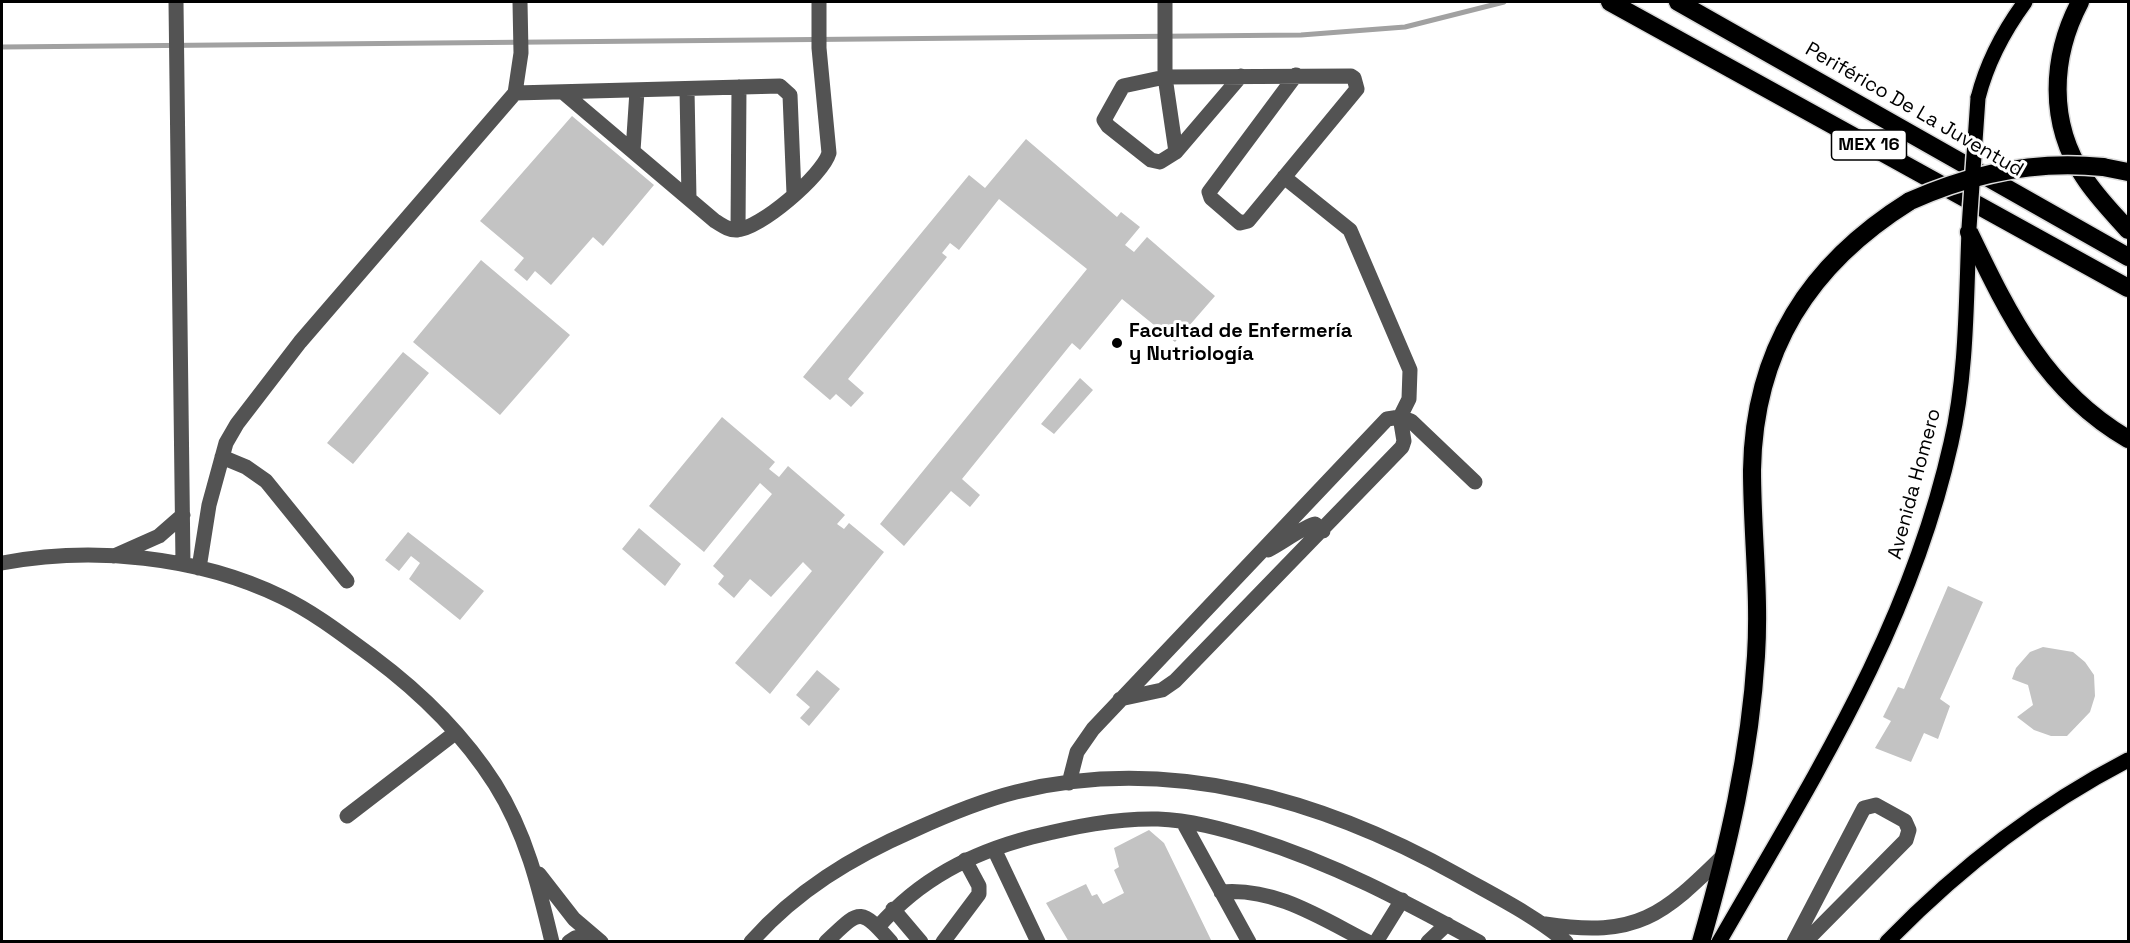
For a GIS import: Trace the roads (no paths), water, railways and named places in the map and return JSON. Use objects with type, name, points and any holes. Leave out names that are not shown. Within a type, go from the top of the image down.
[{"type":"highway","name":"MEX 16","points":[[1610,2],[2128,288]]},
{"type":"highway","name":"Periférico De La Juventud","points":[[1678,2],[2128,257]]},
{"type":"highway","points":[[2080,2],[2070,21],[2058,68],[2060,119],[2083,176],[2128,230]]},
{"type":"highway","points":[[1701,942],[1726,853],[1753,701],[1758,613],[1752,470],[1757,410],[1765,380],[1786,325],[1826,268],[1878,221],[1910,201],[1947,184],[2041,164],[2103,167],[2128,172]]},
{"type":"highway","points":[[1969,230],[2004,304],[2040,361],[2078,402],[2112,430],[2128,439]]},
{"type":"main road","name":"Avenida Homero","points":[[1719,942],[1863,688],[1910,585],[1952,442],[1964,348],[1978,98],[1992,55],[2025,2]]},
{"type":"main road","points":[[1887,942],[1972,863],[2042,810],[2128,760]]},
{"type":"street","points":[[176,2],[183,564]]},
{"type":"street","points":[[199,568],[209,505],[226,443],[237,424],[269,379],[515,93],[521,53],[520,2]]},
{"type":"street","points":[[564,93],[715,221],[728,229],[738,230],[775,210],[794,194],[823,166],[829,153],[819,48],[819,2]]},
{"type":"street","points":[[1165,9],[1165,76],[1176,152]]},
{"type":"street","points":[[1241,76],[1176,152],[1160,162],[1155,162],[1108,126],[1104,120],[1123,86],[1165,76],[1296,75],[1351,76],[1357,81],[1357,89],[1244,223],[1237,221],[1209,196],[1211,189],[1296,75]]},
{"type":"street","points":[[515,93],[780,86],[790,95],[794,194]]},
{"type":"street","points":[[738,230],[739,87]]},
{"type":"street","points":[[687,89],[689,198]]},
{"type":"street","points":[[633,151],[637,90]]},
{"type":"street","points":[[1120,699],[1162,690],[1175,681],[1323,531],[1402,447],[1404,441],[1400,417],[1409,399],[1410,370],[1350,230],[1284,177]]},
{"type":"street","points":[[1070,783],[1077,752],[1093,729],[1387,419],[1400,417],[1411,421],[1475,482]]},
{"type":"street","points":[[222,457],[246,467],[266,481],[347,581]]},
{"type":"street","points":[[113,556],[159,536],[183,515]]},
{"type":"street","points":[[1257,555],[1293,537],[1307,526],[1315,524],[1323,531]]},
{"type":"street","points":[[2,563],[61,555],[113,556],[183,564],[263,589],[332,626],[410,687],[455,733],[495,784],[535,870],[552,942]]},
{"type":"street","points":[[347,816],[455,733]]},
{"type":"street","points":[[736,942],[764,926],[815,884],[876,847],[983,801],[1017,792],[1070,783],[1121,779],[1186,781],[1267,795],[1383,836],[1545,924],[1566,942]]},
{"type":"street","points":[[1794,942],[1864,808],[1876,805],[1905,821],[1909,830],[1906,840],[1805,942]]},
{"type":"street","points":[[878,927],[894,909],[933,877],[965,860],[994,849],[1068,828],[1115,821],[1160,819],[1226,830],[1329,864],[1479,942]]},
{"type":"street","points":[[1183,822],[1249,942]]},
{"type":"street","points":[[994,849],[1038,942]]},
{"type":"street","points":[[1545,924],[1595,930],[1646,918],[1679,898],[1726,853]]},
{"type":"street","points":[[943,942],[979,894],[979,886],[965,860]]},
{"type":"street","points":[[535,870],[561,905],[596,938]]},
{"type":"street","points":[[1221,892],[1244,890],[1272,896],[1368,942]]},
{"type":"street","points":[[1377,942],[1402,900]]},
{"type":"street","points":[[894,909],[921,942]]},
{"type":"street","points":[[833,939],[850,918],[857,915],[870,919],[891,942]]},
{"type":"street","points":[[1428,942],[1447,924]]},
{"type":"street","points":[[751,942],[764,926]]},
{"type":"street","points":[[569,942],[575,938],[596,938]]},
{"type":"waterway","points":[[2,47],[1301,35],[1405,27],[1504,2]]},
{"type":"place","name":"Facultad de Enfermería y Nutriología","points":[[1117,343]]}]
